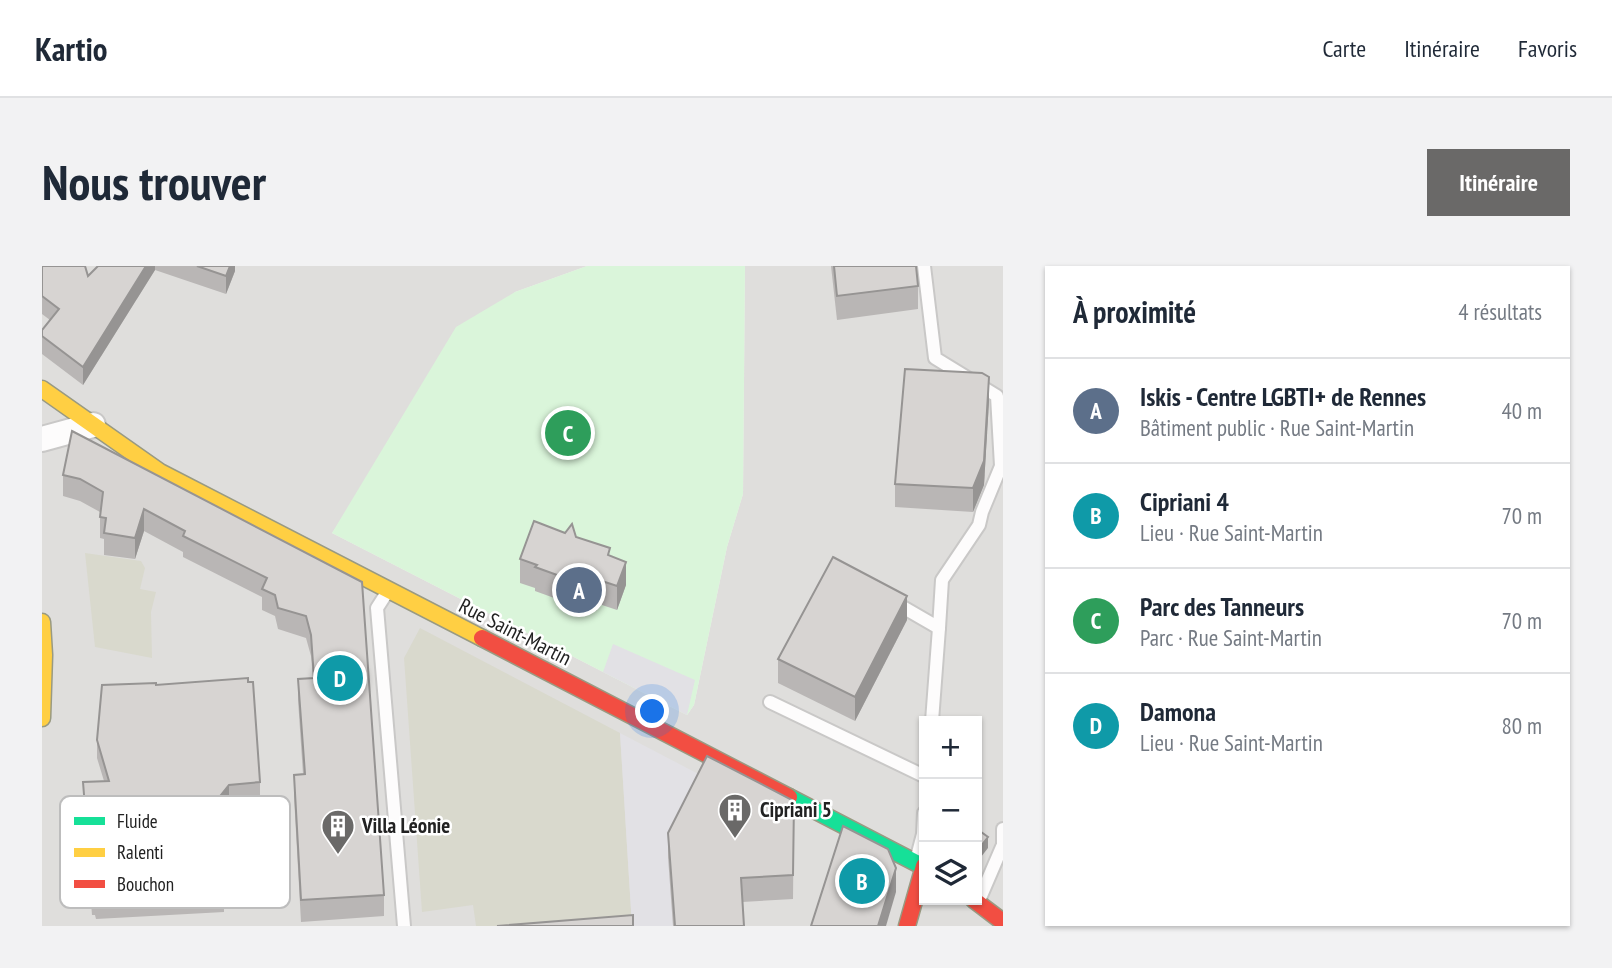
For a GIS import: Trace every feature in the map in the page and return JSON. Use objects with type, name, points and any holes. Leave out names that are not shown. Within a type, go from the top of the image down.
[{"type":"main road","name":"Rue Saint-Martin","points":[[42,389],[160,472],[919,864]]},
{"type":"main road","name":"Rue Saint-Martin","points":[[42,405],[93,425]]},
{"type":"main road","points":[[42,622],[42,718]]},
{"type":"main road","points":[[907,926],[919,874]]},
{"type":"main road","points":[[981,905],[1003,922]]},
{"type":"street","points":[[42,439],[93,425]]},
{"type":"lane","points":[[924,266],[934,358],[997,396],[1001,466],[979,525],[942,580],[932,716]]},
{"type":"lane","points":[[389,590],[377,608],[404,926]]},
{"type":"lane","points":[[882,595],[939,628]]},
{"type":"lane","points":[[770,702],[919,774]]},
{"type":"lane","points":[[982,889],[1002,847],[1003,829]]},
{"type":"shaded area","points":[[42,266],[587,266],[515,292],[332,533],[687,715],[694,705],[727,547],[743,494],[745,266],[1003,266],[1003,926],[42,926]]},
{"type":"shaded area","points":[[85,553],[141,561],[145,568],[140,589],[156,592],[151,612],[152,658],[95,647]]},
{"type":"shaded area","points":[[420,628],[620,733],[632,926],[476,926],[473,905],[422,912],[404,658]]},
{"type":"shaded area","points":[[613,644],[695,680],[687,715],[603,672]]},
{"type":"shaded area","points":[[620,733],[708,779],[673,926],[632,926]]},
{"type":"green space","points":[[587,266],[745,266],[743,494],[727,547],[694,705],[687,715],[332,533],[456,327],[515,292]]},
{"type":"building","points":[[42,266],[85,266],[88,276],[98,266],[146,266],[83,367],[42,336],[42,330],[59,309],[42,296]]},
{"type":"building","points":[[197,266],[230,266],[226,276]]},
{"type":"building","points":[[834,266],[916,266],[918,286],[837,296]]},
{"type":"building","points":[[905,369],[982,373],[989,377],[984,461],[973,488],[895,484]]},
{"type":"building","points":[[72,431],[362,582],[384,895],[301,900],[294,775],[305,774],[298,679],[314,678],[311,635],[306,616],[278,608],[275,595],[262,589],[267,578],[183,536],[185,531],[144,509],[135,538],[104,533],[106,518],[100,517],[103,492],[80,479],[63,475]]},
{"type":"building","points":[[534,521],[565,533],[572,524],[576,537],[610,548],[608,555],[626,562],[617,586],[599,580],[596,587],[580,580],[579,583],[520,559]]},
{"type":"building","points":[[833,557],[907,596],[855,697],[778,659]]},
{"type":"building","points":[[248,678],[248,682],[253,682],[260,782],[229,785],[220,796],[84,796],[83,782],[109,781],[97,740],[102,685],[156,685]]},
{"type":"building","name":"Cipriani 5","points":[[707,756],[794,801],[793,875],[741,878],[744,926],[675,926],[668,833]]},
{"type":"building","points":[[843,826],[888,849],[896,868],[878,926],[811,926]]},
{"type":"building","points":[[982,833],[988,837],[982,845]]},
{"type":"building","points":[[633,915],[633,926],[497,926]]},
{"type":"traffic: fast","points":[[789,797],[919,864]]},
{"type":"traffic: slow","points":[[42,389],[160,472],[482,638]]},
{"type":"traffic: slow","points":[[42,622],[42,718]]},
{"type":"traffic: jam","points":[[482,638],[789,797]]},
{"type":"traffic: jam","points":[[907,926],[919,884]]},
{"type":"traffic: jam","points":[[981,905],[1003,922]]},
{"type":"place","name":"Parc des Tanneurs","points":[[568,433]]},
{"type":"place","name":"Iskis - Centre LGBTI+ de Rennes","points":[[579,590]]},
{"type":"place","name":"Damona","points":[[340,678]]},
{"type":"place","name":"Cipriani 5","points":[[735,840]]},
{"type":"place","name":"Villa Léonie","points":[[338,856]]},
{"type":"place","name":"Cipriani 4","points":[[862,881]]}]
